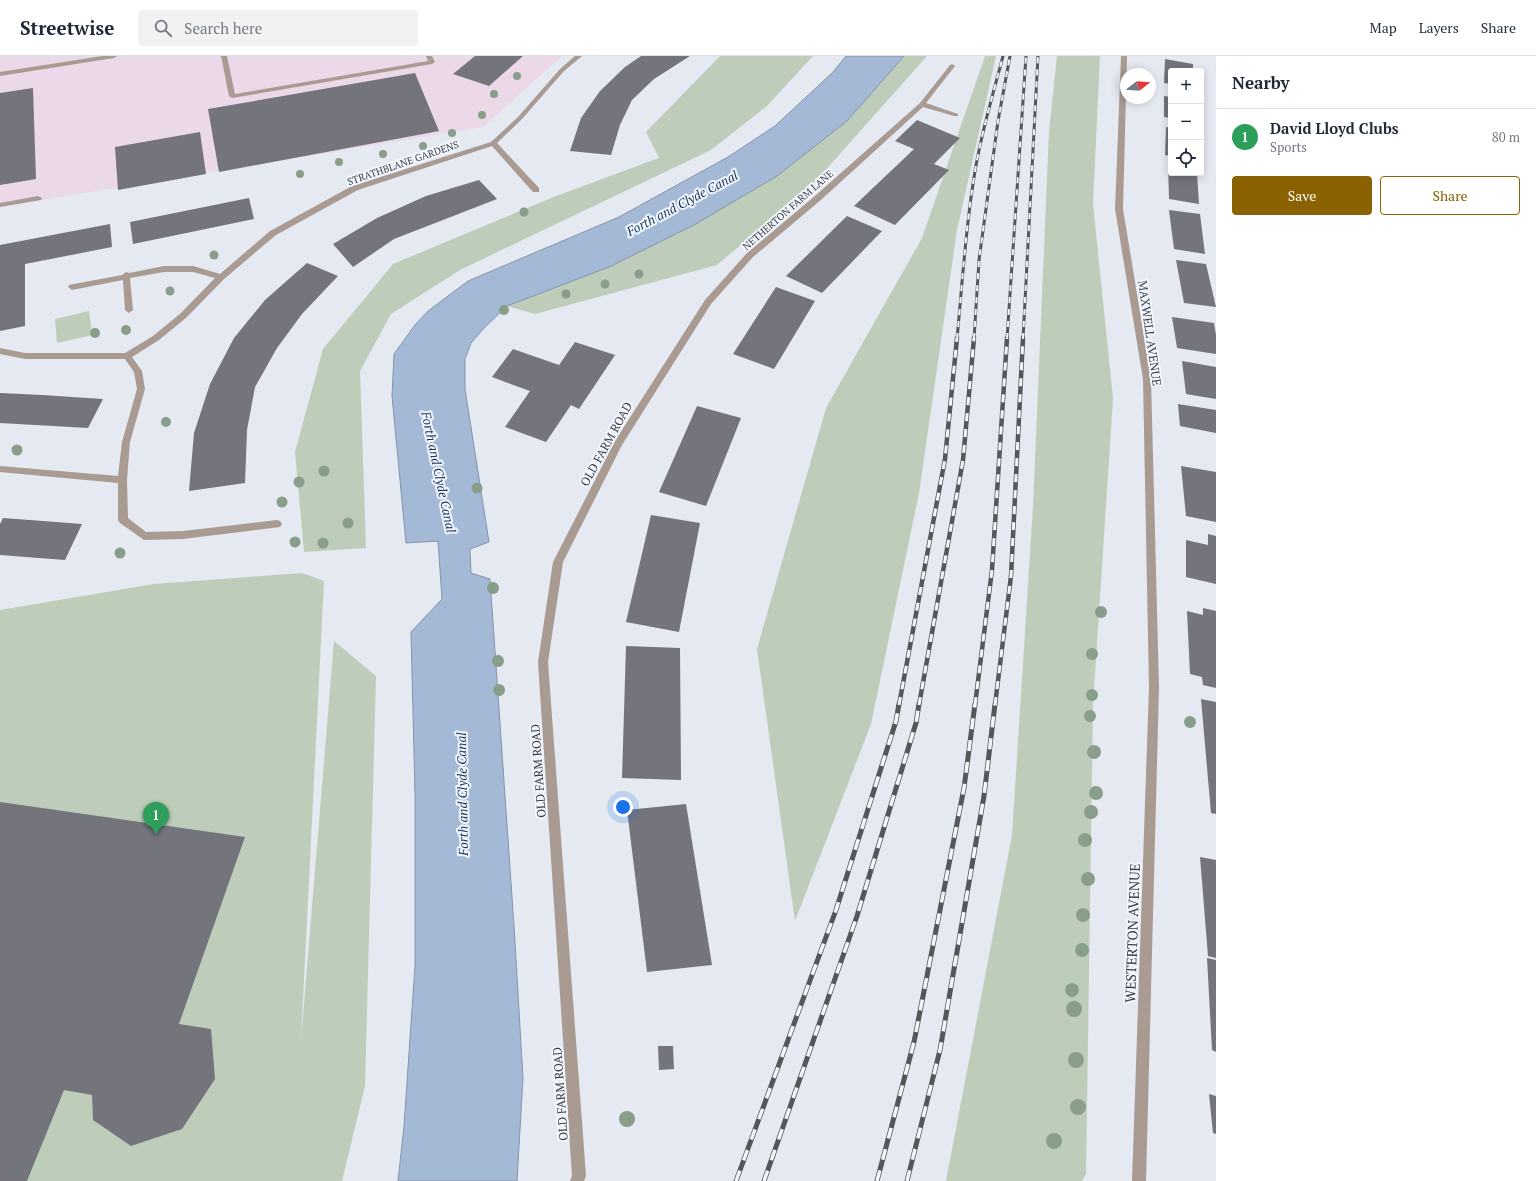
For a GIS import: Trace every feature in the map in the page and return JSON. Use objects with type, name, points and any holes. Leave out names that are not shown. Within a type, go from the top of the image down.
[{"type":"street","points":[[0,74],[114,56]]},
{"type":"street","points":[[224,56],[232,96],[432,62],[429,56]]},
{"type":"street","name":"STRATHBLANE GARDENS","points":[[127,356],[156,338],[184,315],[221,277],[273,234],[355,188],[492,144],[520,118],[562,70],[579,56]]},
{"type":"street","name":"MAXWELL AVENUE","points":[[1124,56],[1119,209],[1147,379],[1154,687]]},
{"type":"street","name":"NETHERTON FARM LANE","points":[[656,384],[708,302],[750,254],[819,197],[922,104],[952,66]]},
{"type":"street","points":[[922,104],[956,115]]},
{"type":"street","points":[[492,144],[536,190]]},
{"type":"street","points":[[0,205],[38,198]]},
{"type":"street","points":[[72,287],[126,275],[164,269],[193,269],[221,277]]},
{"type":"street","points":[[126,275],[129,310]]},
{"type":"street","points":[[0,351],[25,356],[127,356],[138,371],[141,389],[126,442],[122,480],[123,520],[144,536],[183,535],[277,524]]},
{"type":"street","name":"OLD FARM ROAD","points":[[577,1181],[578,1169],[543,662],[558,562],[618,443],[656,384]]},
{"type":"street","points":[[0,469],[122,480]]},
{"type":"street","name":"WESTERTON AVENUE","points":[[1139,1181],[1154,687]]},
{"type":"shaded area","points":[[0,56],[562,56],[483,127],[0,207]]},
{"type":"green space","points":[[720,56],[813,56],[767,106],[711,150],[460,270],[391,314],[360,371],[366,548],[304,552],[295,452],[323,349],[393,264],[556,196],[659,158],[646,132]]},
{"type":"green space","points":[[904,56],[927,56],[814,183],[717,265],[535,314],[507,306],[609,267],[694,225],[777,176],[847,121]]},
{"type":"green space","points":[[985,56],[996,56],[957,230],[919,493],[871,724],[795,921],[757,649],[826,408],[922,238]]},
{"type":"green space","points":[[1057,56],[1100,56],[1093,204],[1113,398],[1093,705],[1086,1174],[1082,1181],[946,1181],[1012,835],[1033,507],[1049,131]]},
{"type":"green space","points":[[89,311],[92,335],[57,343],[55,319]]},
{"type":"green space","points":[[302,573],[324,581],[301,1040],[334,641],[376,676],[365,1086],[342,1181],[0,1181],[0,610],[154,584]]},
{"type":"water","name":"Forth and Clyde Canal","points":[[846,56],[904,56],[847,121],[777,176],[694,225],[609,267],[507,306],[471,343],[465,359],[465,389],[489,542],[470,549],[471,573],[490,579],[523,1078],[517,1181],[398,1181],[404,1126],[415,966],[415,794],[411,632],[442,599],[438,541],[406,543],[392,396],[394,354],[415,325],[428,311],[468,281],[619,217],[728,157],[775,126],[833,72]]},
{"type":"building","points":[[475,56],[523,56],[489,86],[453,74]]},
{"type":"building","points":[[641,56],[690,56],[654,79],[632,100],[620,125],[611,155],[570,151],[581,118],[600,91],[625,67]]},
{"type":"building","points":[[1165,59],[1193,64],[1193,68],[1168,68],[1168,84],[1164,83]]},
{"type":"building","points":[[415,73],[439,131],[219,172],[208,109]]},
{"type":"building","points":[[33,88],[36,179],[0,185],[0,93]]},
{"type":"building","points":[[1164,96],[1168,97],[1168,118],[1164,117]]},
{"type":"building","points":[[917,120],[960,138],[934,164],[949,170],[895,225],[854,206],[914,149],[895,141]]},
{"type":"building","points":[[1166,127],[1168,127],[1168,156],[1165,155]]},
{"type":"building","points":[[200,132],[206,174],[118,190],[115,147]]},
{"type":"building","points":[[1168,176],[1197,176],[1199,204],[1169,199]]},
{"type":"building","points":[[479,180],[497,199],[394,239],[353,267],[333,244],[377,218],[426,196]]},
{"type":"building","points":[[249,198],[254,219],[133,244],[130,222]]},
{"type":"building","points":[[1169,210],[1200,214],[1205,254],[1174,249]]},
{"type":"building","points":[[847,216],[882,231],[822,293],[786,276]]},
{"type":"building","points":[[110,224],[112,247],[25,264],[25,326],[0,331],[0,245]]},
{"type":"building","points":[[1176,260],[1206,264],[1216,307],[1184,303]]},
{"type":"building","points":[[307,263],[338,276],[302,314],[277,348],[255,387],[247,430],[245,483],[189,491],[194,433],[210,384],[234,338],[265,300]]},
{"type":"building","points":[[776,287],[815,301],[774,369],[733,354]]},
{"type":"building","points":[[1172,317],[1214,323],[1216,335],[1216,354],[1177,348]]},
{"type":"building","points":[[575,342],[615,355],[579,409],[571,405],[546,442],[505,427],[530,391],[492,377],[513,349],[559,365]]},
{"type":"building","points":[[1182,361],[1216,367],[1216,399],[1186,394]]},
{"type":"building","points":[[0,393],[103,399],[88,428],[0,423]]},
{"type":"building","points":[[1178,404],[1216,410],[1216,433],[1180,426]]},
{"type":"building","points":[[697,406],[741,418],[706,506],[659,492]]},
{"type":"building","points":[[1181,466],[1216,472],[1216,522],[1186,516]]},
{"type":"building","points":[[651,515],[700,523],[679,632],[626,622]]},
{"type":"building","points":[[3,518],[82,524],[65,560],[0,555],[0,524]]},
{"type":"building","points":[[1208,534],[1216,536],[1216,584],[1186,577],[1186,540],[1208,545]]},
{"type":"building","points":[[1203,608],[1216,611],[1216,688],[1203,685],[1202,677],[1190,674],[1187,611],[1203,615]]},
{"type":"building","points":[[626,646],[680,648],[681,780],[622,778]]},
{"type":"building","points":[[1201,699],[1216,702],[1216,814],[1211,813]]},
{"type":"building","points":[[0,802],[245,837],[179,1024],[211,1029],[215,1079],[182,1129],[131,1146],[93,1120],[92,1095],[64,1090],[27,1181],[0,1181]]},
{"type":"building","points":[[686,804],[712,965],[647,972],[627,810]]},
{"type":"building","points":[[1200,857],[1216,860],[1216,958],[1208,956]]},
{"type":"building","points":[[1207,958],[1216,960],[1216,1052],[1212,1050]]},
{"type":"building","points":[[658,1046],[673,1046],[674,1069],[659,1070]]},
{"type":"building","points":[[1209,1094],[1216,1096],[1216,1134],[1213,1133]]},
{"type":"railway","points":[[957,339],[970,203],[986,120],[1003,56]]},
{"type":"railway","points":[[974,339],[979,260],[998,121],[1010,56]]},
{"type":"railway","points":[[1007,339],[1026,56]]},
{"type":"railway","points":[[1023,339],[1038,56]]},
{"type":"railway","points":[[899,705],[945,459],[957,338]]},
{"type":"railway","points":[[919,705],[963,460],[974,338]]},
{"type":"railway","points":[[975,705],[992,570],[1007,338]]},
{"type":"railway","points":[[995,705],[1011,576],[1023,338]]},
{"type":"railway","points":[[736,1181],[836,910],[896,721],[899,704]]},
{"type":"railway","points":[[764,1181],[857,916],[916,723],[919,704]]},
{"type":"railway","points":[[877,1181],[914,1042],[964,788],[975,704]]},
{"type":"railway","points":[[907,1181],[940,1050],[984,796],[995,704]]},
{"type":"place","name":"David Lloyd Clubs","points":[[156,835]]}]
